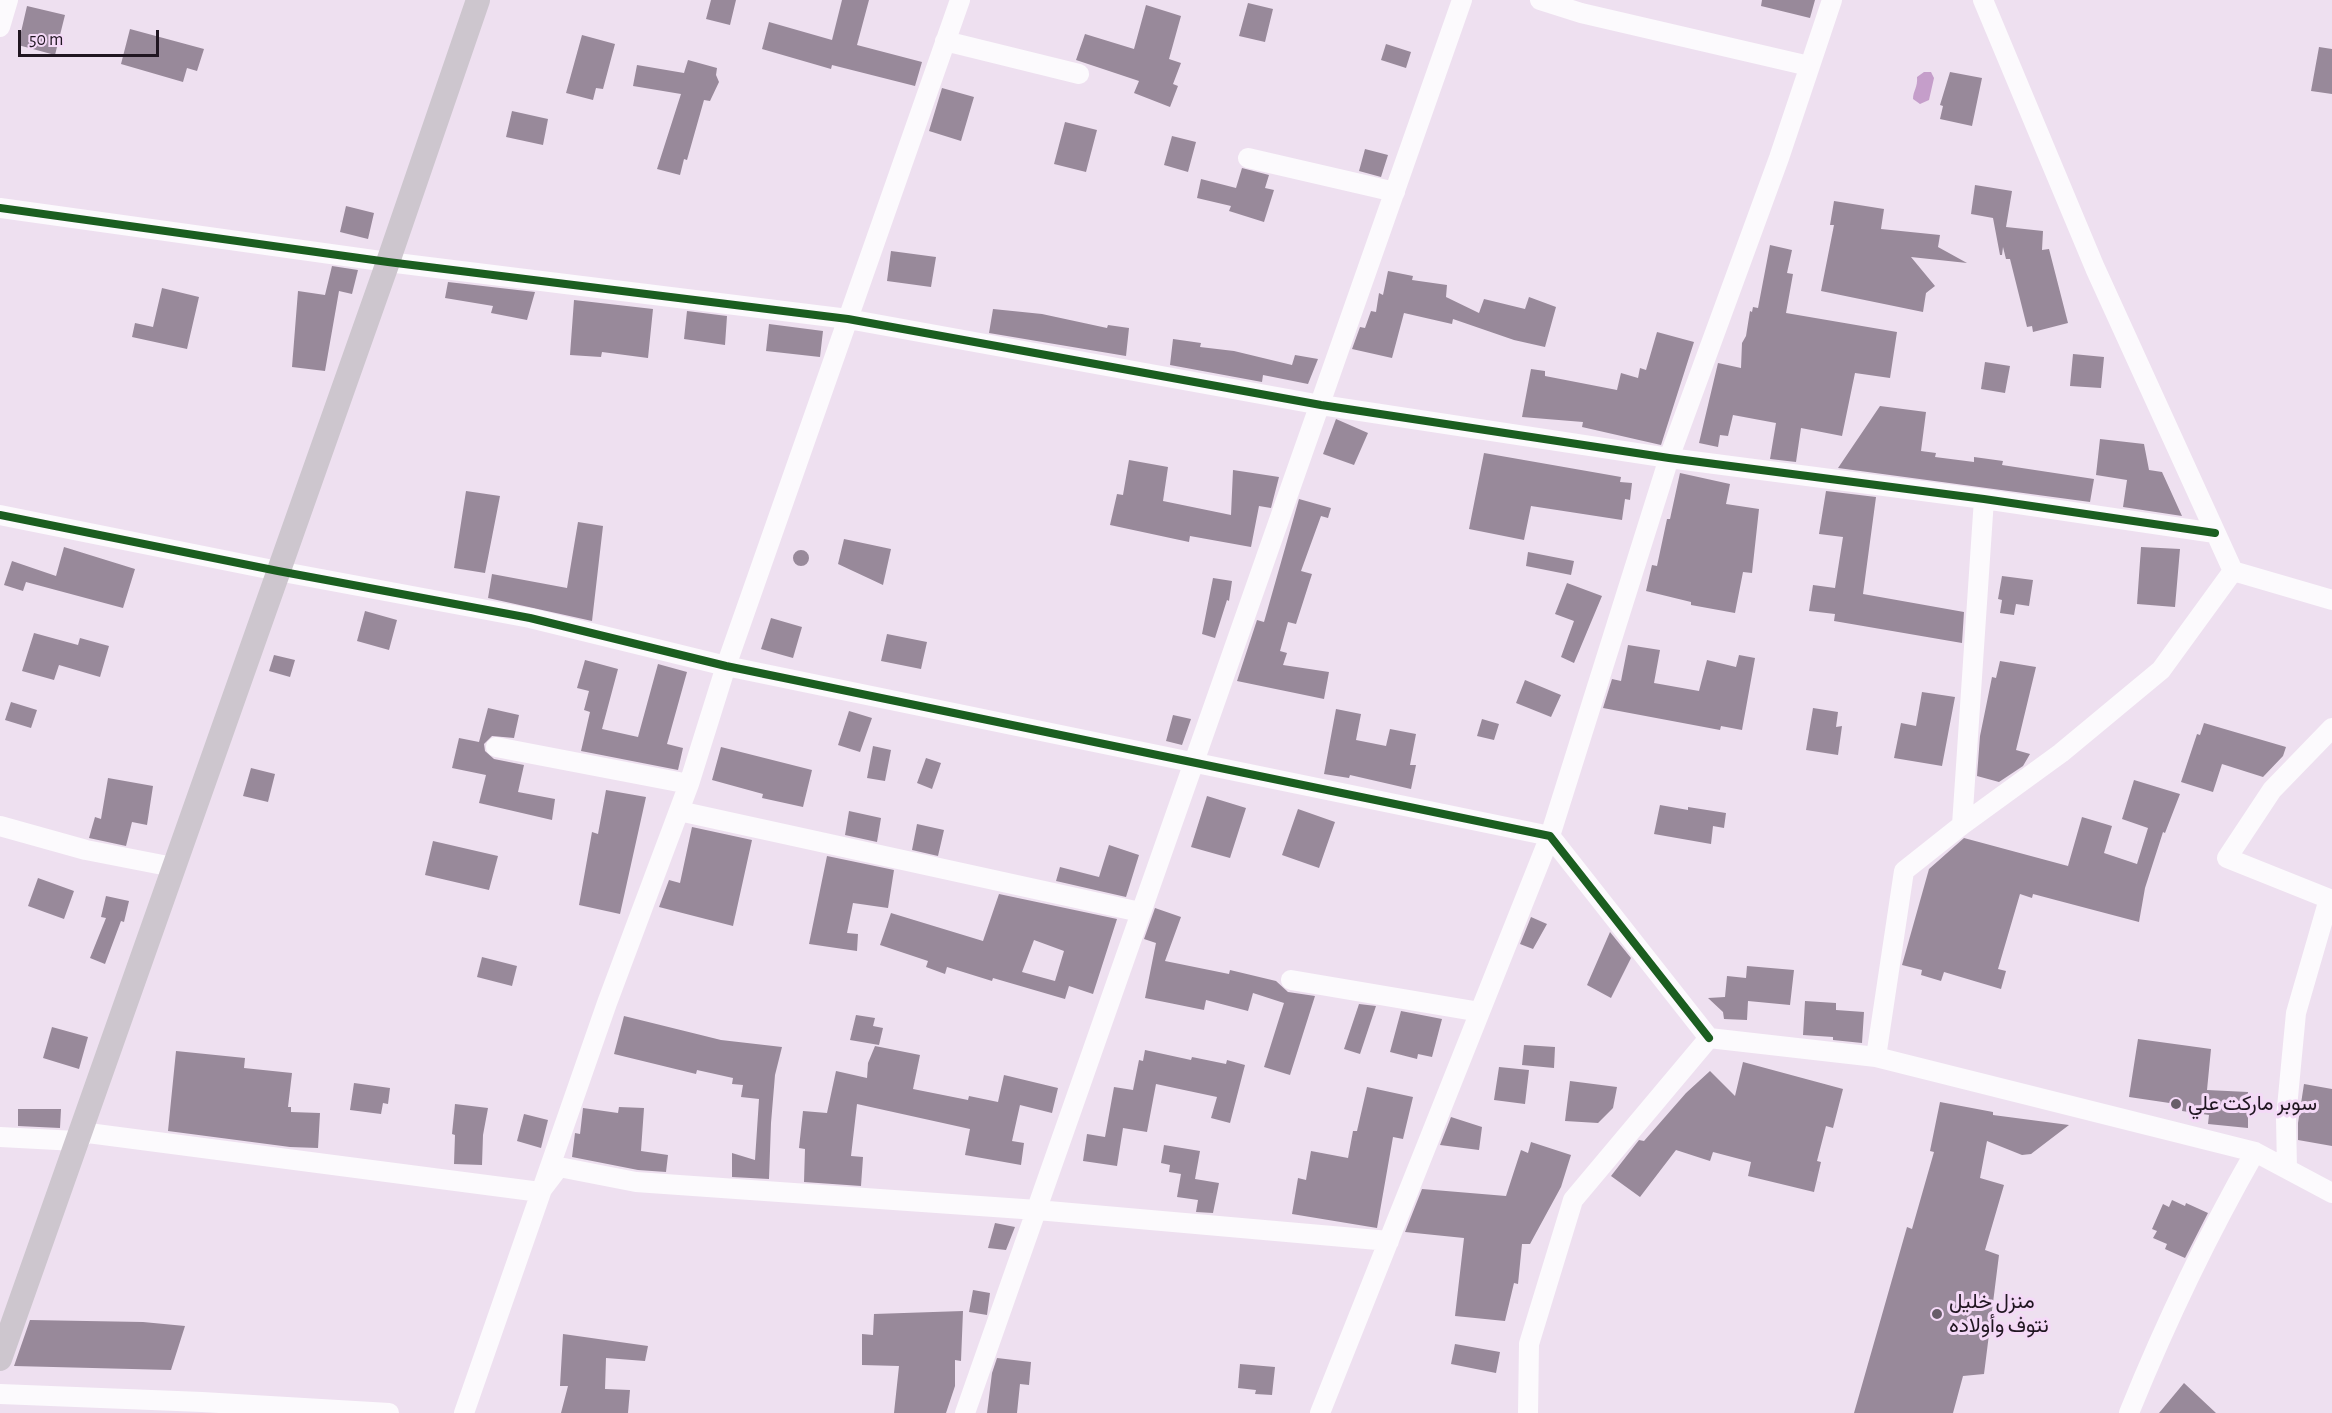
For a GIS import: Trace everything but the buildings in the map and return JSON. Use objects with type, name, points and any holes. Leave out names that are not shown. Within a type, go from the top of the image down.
[{"type":"main road","points":[[0,1359],[388,262],[478,0]]},
{"type":"street","points":[[0,27],[8,0]]},
{"type":"street","points":[[464,1413],[540,1192],[680,811],[726,666],[960,0]]},
{"type":"street","points":[[965,1413],[1462,0]]},
{"type":"street","points":[[1540,0],[1581,13],[1809,66]]},
{"type":"street","points":[[1320,1413],[1550,836],[1669,458],[1779,158],[1832,0]]},
{"type":"street","points":[[1983,0],[2095,268],[2233,571],[2332,600]]},
{"type":"street","points":[[945,41],[1079,74]]},
{"type":"street","points":[[1248,158],[1395,192]]},
{"type":"street","points":[[0,208],[388,262],[848,318],[1321,405],[1669,458],[1984,499],[2215,533]]},
{"type":"street","points":[[1962,825],[1984,499]]},
{"type":"street","points":[[0,515],[278,571],[530,618],[726,666],[1550,836],[1709,1038],[1876,1057],[2255,1152],[2332,1193]]},
{"type":"street","points":[[1876,1057],[1904,871],[1962,825],[2061,753],[2161,670],[2233,571]]},
{"type":"street","points":[[2287,1169],[2286,1118],[2296,1013],[2330,900],[2227,858],[2272,790],[2332,728]]},
{"type":"street","points":[[496,747],[689,784]]},
{"type":"street","points":[[680,811],[1140,912]]},
{"type":"street","points":[[0,826],[86,850],[173,867]]},
{"type":"street","points":[[1291,980],[1480,1012]]},
{"type":"street","points":[[1528,1413],[1529,1344],[1573,1200],[1709,1038]]},
{"type":"street","points":[[0,1137],[76,1141],[88,1133],[540,1192]]},
{"type":"street","points":[[2129,1413],[2148,1365],[2222,1208],[2255,1152]]},
{"type":"street","points":[[540,1192],[560,1167],[636,1182],[1037,1210],[1389,1241]]},
{"type":"street","points":[[0,1394],[202,1402],[389,1413]]},
{"type":"shaded area","points":[[1924,72],[1931,72],[1934,78],[1929,100],[1920,104],[1913,99],[1913,96],[1917,77]]},
{"type":"cycle path","points":[[0,208],[388,262],[848,319],[1321,405],[1669,458],[1984,499],[2215,533]]},
{"type":"cycle path","points":[[0,515],[278,571],[530,618],[726,666],[1550,836],[1709,1038]]},
{"type":"place","name":"سوبر ماركت علي","points":[[2176,1104]]},
{"type":"place","name":"منزل خليل نتوف وأولاده","points":[[1937,1314]]}]
